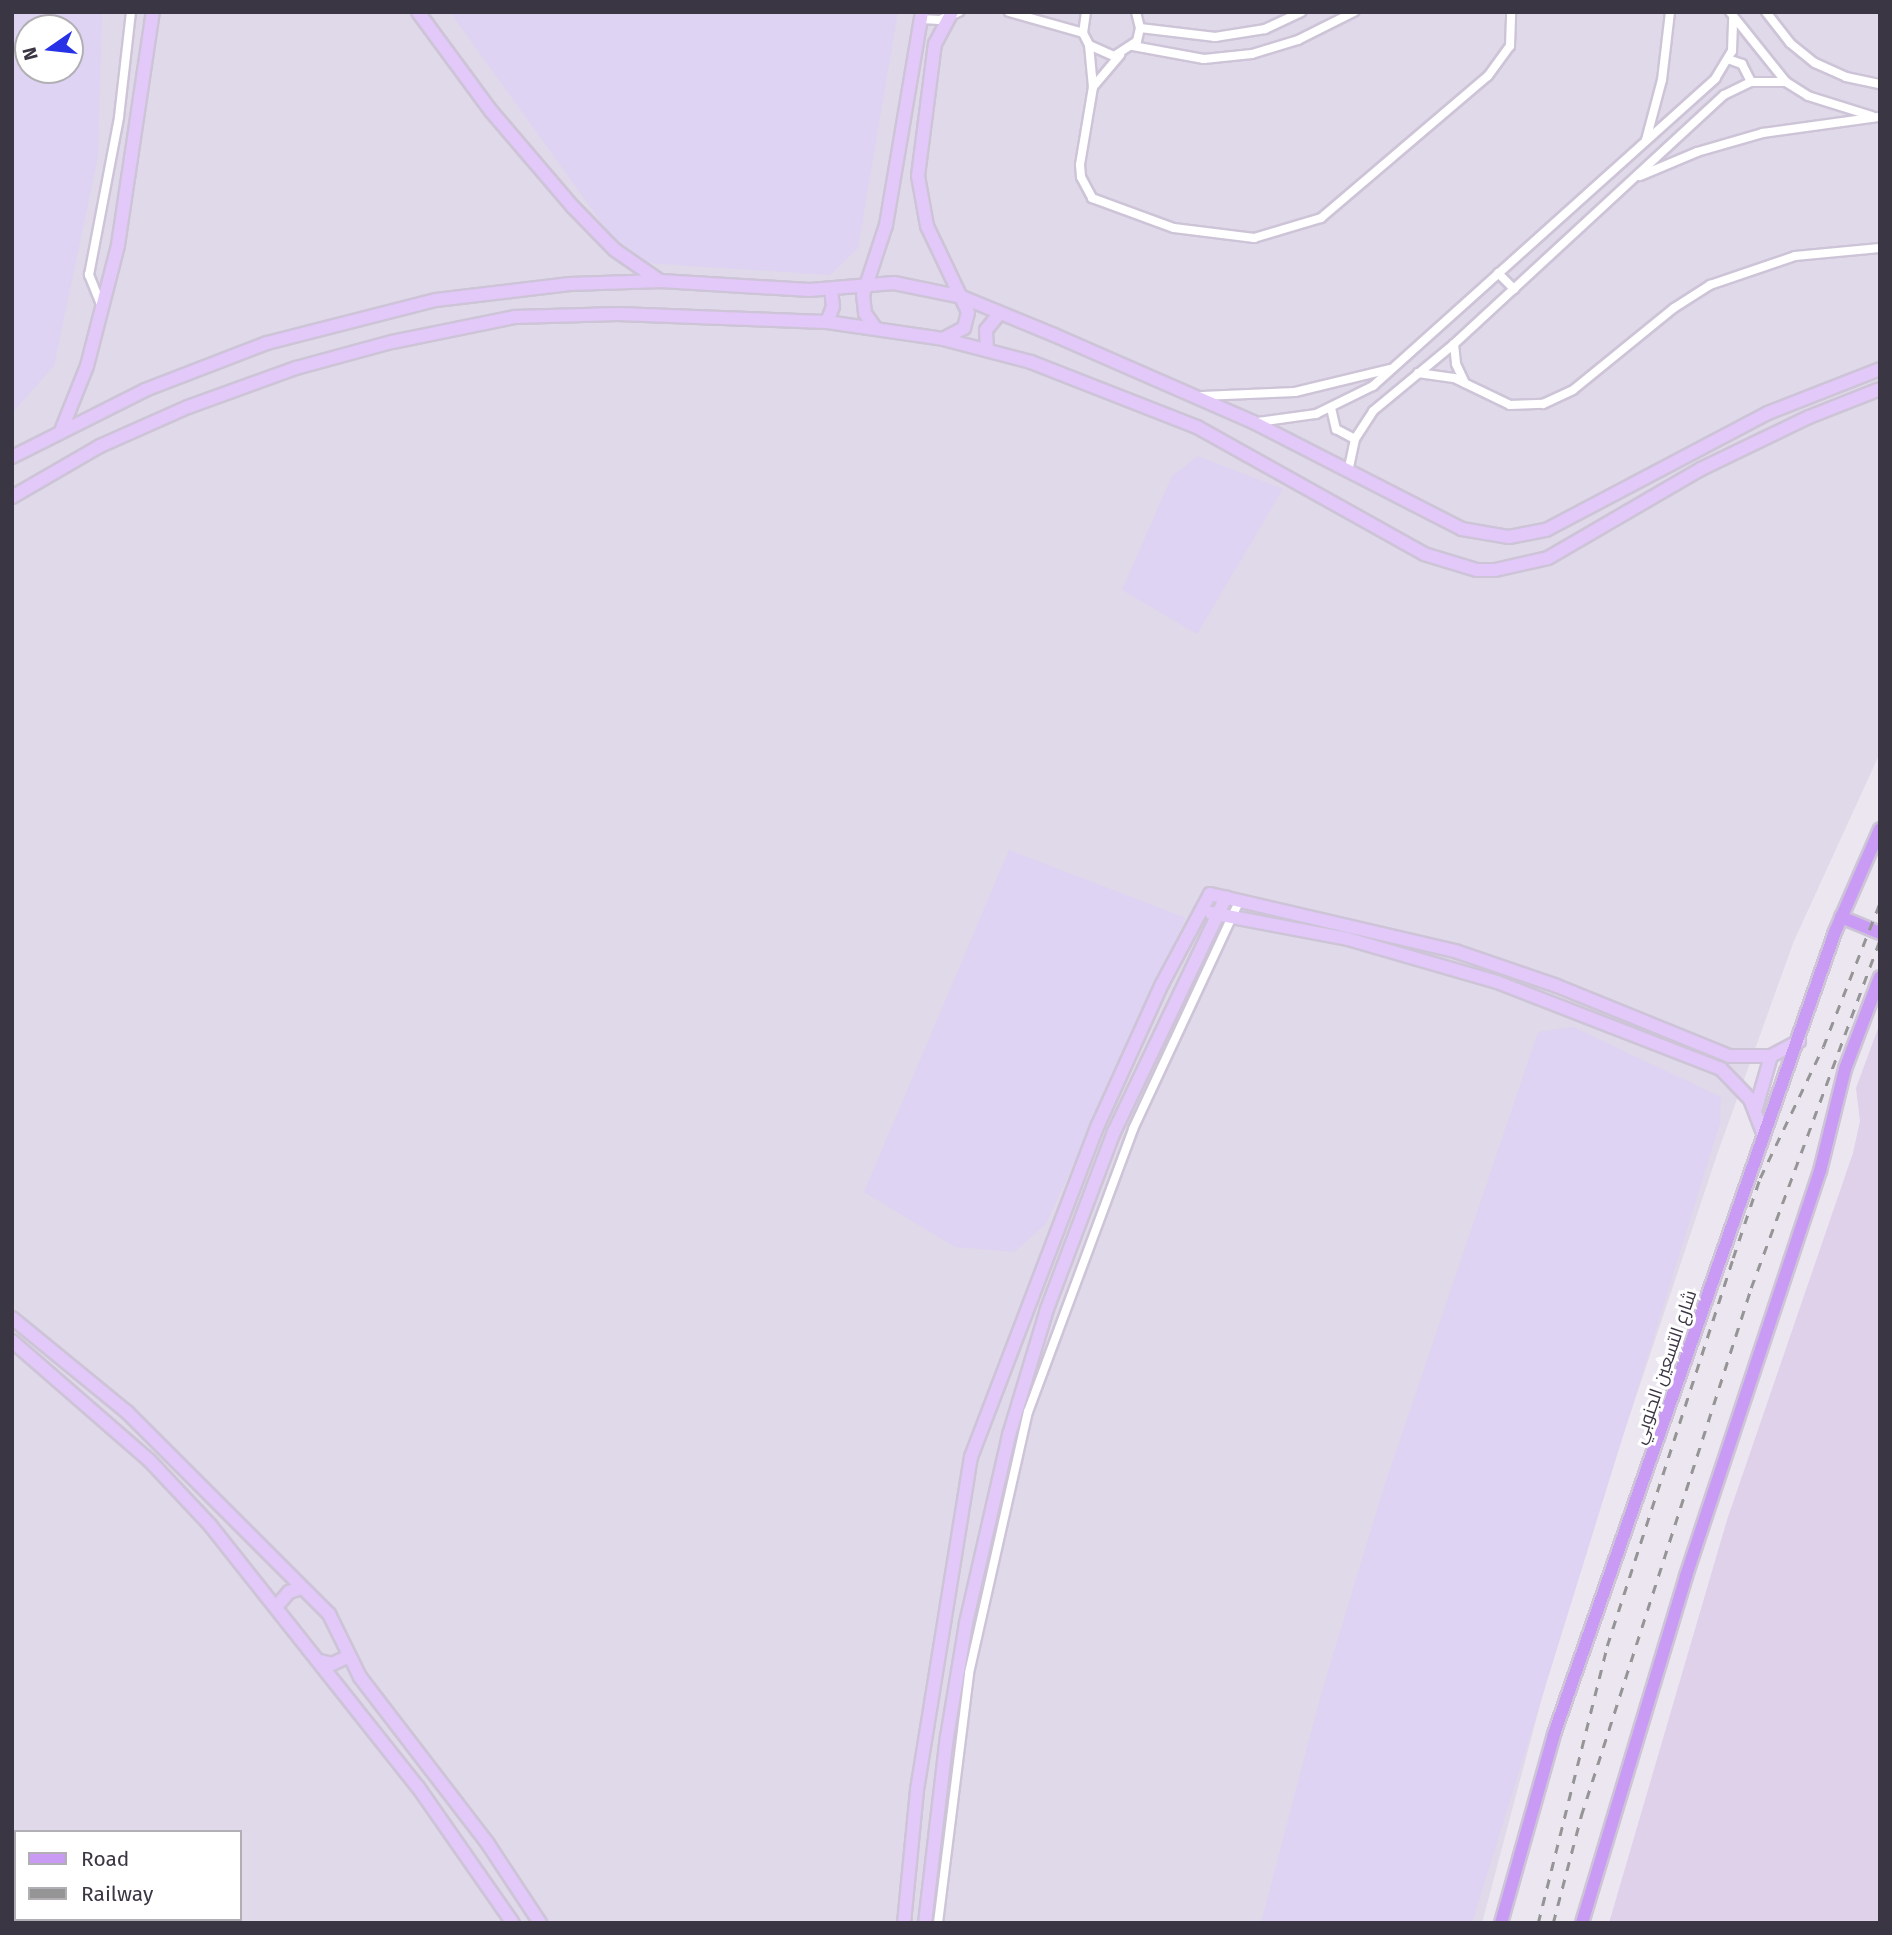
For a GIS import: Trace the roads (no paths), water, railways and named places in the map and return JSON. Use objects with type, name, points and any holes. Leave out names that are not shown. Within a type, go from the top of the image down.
[{"type":"main road","name":"شارع التسعين الجنوبي","points":[[1501,1923],[1554,1734],[1841,917],[1880,829]]},
{"type":"main road","points":[[1841,917],[1880,933]]},
{"type":"main road","points":[[1582,1923],[1686,1576],[1820,1171],[1845,1069],[1880,977]]},
{"type":"street","points":[[102,308],[89,275],[119,117],[131,12]]},
{"type":"street","points":[[61,431],[87,366],[127,195],[153,12]]},
{"type":"street","points":[[418,12],[491,111],[573,207],[615,250],[660,281]]},
{"type":"street","points":[[1009,12],[1083,33]]},
{"type":"street","points":[[1086,12],[1083,33],[1089,45],[1093,87],[1080,165],[1085,188],[1092,198],[1174,228],[1231,239],[1277,235],[1321,218],[1498,68],[1510,46],[1511,12]]},
{"type":"street","points":[[1093,87],[1121,54],[1133,46],[1140,28],[1136,12]]},
{"type":"street","points":[[1140,28],[1215,37],[1265,29],[1301,12]]},
{"type":"street","points":[[1133,46],[1192,58],[1252,54],[1298,40],[1353,12]]},
{"type":"street","points":[[1646,140],[1662,80],[1670,12]]},
{"type":"street","points":[[1766,12],[1790,43],[1815,63],[1846,77],[1880,84]]},
{"type":"street","points":[[876,329],[863,304],[865,285],[886,225],[921,16],[953,14]]},
{"type":"street","points":[[943,339],[964,328],[968,312],[927,226],[918,176],[935,44],[953,14]]},
{"type":"street","points":[[1253,422],[1295,419],[1331,408],[1373,386],[1715,79],[1728,59],[1732,15]]},
{"type":"street","points":[[1732,15],[1786,82],[1832,105],[1879,117]]},
{"type":"street","points":[[1089,45],[1107,55],[1121,54]]},
{"type":"street","points":[[1728,59],[1742,65],[1751,82]]},
{"type":"street","points":[[1348,472],[1355,439],[1373,411],[1454,344],[1724,95],[1751,82],[1786,82]]},
{"type":"street","points":[[1631,180],[1697,152],[1752,136],[1879,117]]},
{"type":"street","points":[[1418,373],[1442,374],[1510,405],[1543,404],[1573,390],[1674,308],[1710,285],[1795,256],[1880,248]]},
{"type":"street","points":[[1499,273],[1514,289]]},
{"type":"street","points":[[12,457],[145,390],[267,343],[320,328],[478,293],[660,281],[831,290],[865,285],[906,284],[962,297],[1196,396],[1253,422],[1434,517],[1486,537],[1536,533],[1768,414],[1880,369]]},
{"type":"street","points":[[827,321],[833,306],[831,290]]},
{"type":"street","points":[[987,350],[986,330],[1000,313]]},
{"type":"street","points":[[12,497],[100,446],[188,407],[296,368],[392,342],[515,317],[618,314],[827,321],[943,339],[1031,362],[1197,427],[1424,554],[1463,567],[1495,570],[1548,558],[1750,444],[1880,389]]},
{"type":"street","points":[[1454,344],[1465,383]]},
{"type":"street","points":[[1196,396],[1295,392],[1392,368]]},
{"type":"street","points":[[1331,408],[1336,429],[1355,439]]},
{"type":"street","points":[[1605,499],[1616,518]]},
{"type":"street","points":[[904,1923],[917,1790],[971,1457],[1098,1125],[1210,894],[1455,951],[1557,986],[1729,1056],[1771,1056],[1799,1041]]},
{"type":"street","points":[[925,1923],[951,1713],[993,1496],[1047,1309],[1114,1132],[1226,897]]},
{"type":"street","points":[[938,1923],[969,1673],[1028,1412],[1133,1129],[1240,900]]},
{"type":"street","points":[[1200,911],[1348,939],[1550,1001],[1721,1069],[1756,1108],[1764,1135]]},
{"type":"street","points":[[1756,1108],[1771,1056]]},
{"type":"street","points":[[1098,1125],[1114,1132]]},
{"type":"street","points":[[12,1318],[127,1412],[336,1624],[349,1657],[540,1923]]},
{"type":"street","points":[[12,1341],[149,1460],[210,1525],[418,1787],[513,1923]]},
{"type":"street","points":[[276,1607],[289,1592],[301,1588]]},
{"type":"street","points":[[320,1661],[339,1663],[349,1657]]},
{"type":"railway","points":[[1538,1923],[1607,1646],[1733,1258],[1760,1178],[1823,1047],[1880,902]]},
{"type":"railway","points":[[1553,1923],[1581,1816],[1751,1288],[1880,939]]}]
